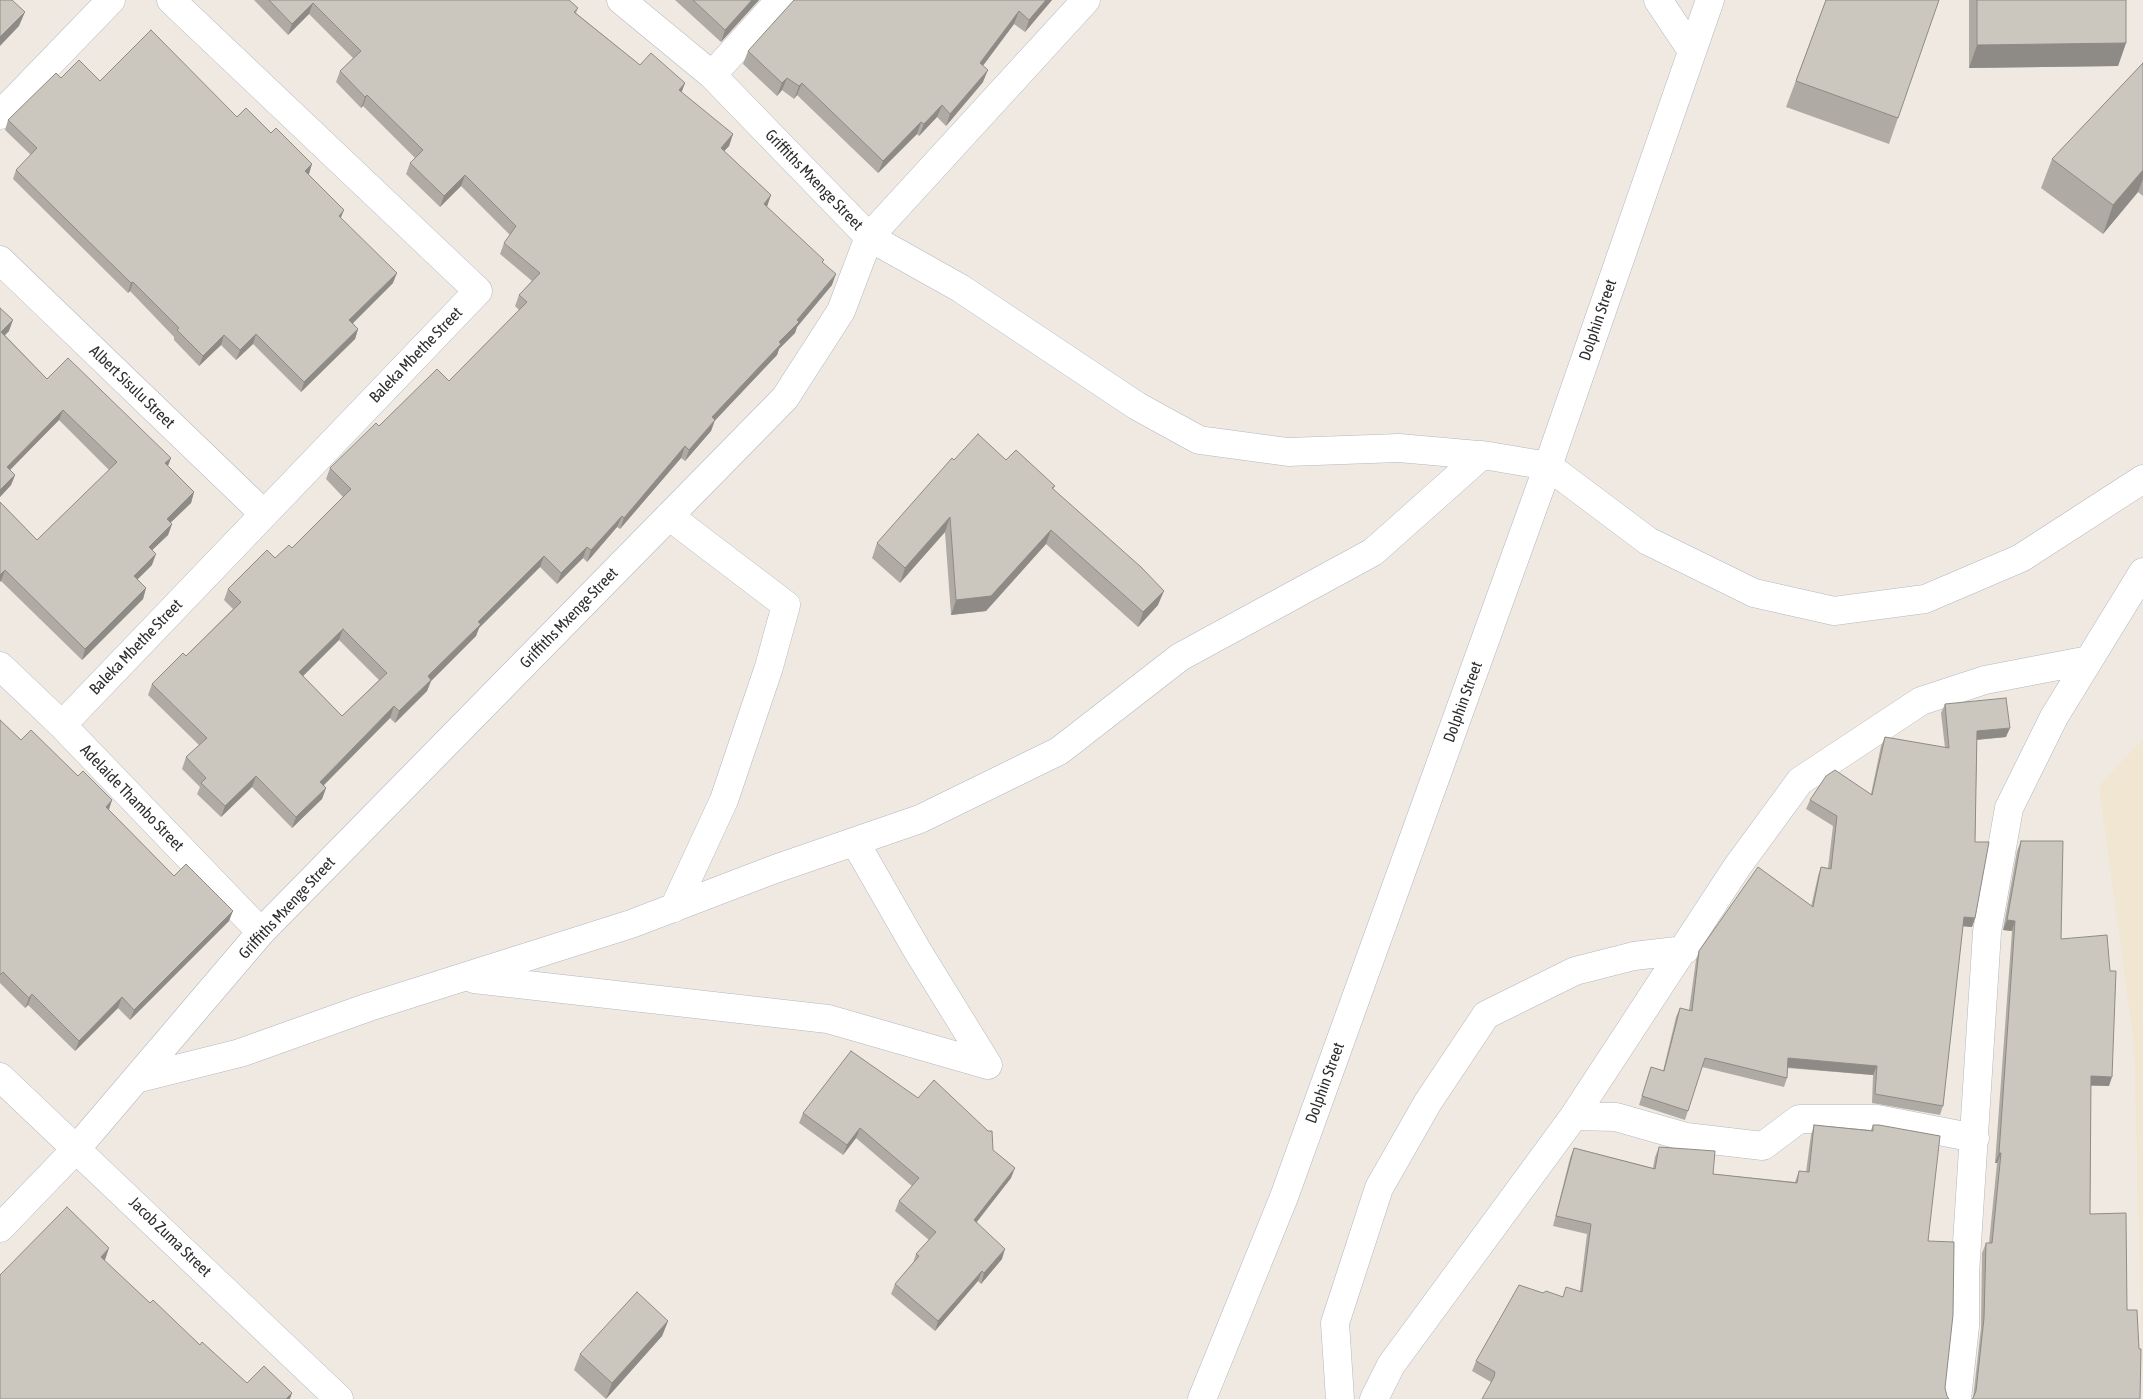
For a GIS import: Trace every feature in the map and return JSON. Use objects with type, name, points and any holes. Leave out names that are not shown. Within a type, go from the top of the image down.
[{"type":"street","points":[[0,116],[111,0]]},
{"type":"street","name":"Baleka Mbethe Street","points":[[62,724],[478,291],[171,0]]},
{"type":"street","name":"Griffiths Mxenge Street","points":[[0,1228],[77,1148],[261,932],[785,398],[841,310],[869,237],[712,75],[621,0]]},
{"type":"street","points":[[712,75],[780,0]]},
{"type":"street","points":[[1086,0],[869,237],[960,288],[1136,406],[1199,440],[1288,452],[1399,448],[1482,455],[1548,466],[1648,541],[1754,593],[1834,611],[1925,599],[2021,558],[2143,481]]},
{"type":"street","points":[[1658,0],[1692,51]]},
{"type":"street","name":"Dolphin Street","points":[[1202,1399],[1284,1197],[1548,466],[1710,0]]},
{"type":"street","name":"Albert Sisulu Street","points":[[0,260],[264,514]]},
{"type":"street","points":[[136,1078],[240,1053],[370,1007],[465,978],[674,908],[775,869],[920,820],[1059,751],[1180,657],[1373,552],[1482,455]]},
{"type":"street","points":[[668,516],[786,604],[769,666],[724,800],[674,908]]},
{"type":"street","points":[[1957,1399],[1965,1326],[1965,1274],[1976,1138],[1987,932],[2009,808],[2054,717],[2143,572]]},
{"type":"street","points":[[1374,1399],[1390,1365],[1574,1116],[1685,950],[1737,867],[1800,781],[1921,701],[1985,680],[2089,660]]},
{"type":"street","name":"Adelaide Thambo Street","points":[[0,666],[62,724],[261,932]]},
{"type":"street","points":[[465,978],[828,1019],[988,1065],[917,950],[854,842]]},
{"type":"street","points":[[1340,1399],[1335,1323],[1379,1188],[1428,1102],[1486,1015],[1575,971],[1634,956],[1685,950]]},
{"type":"street","name":"Jacob Zuma Street","points":[[0,1077],[77,1148],[339,1399]]},
{"type":"street","points":[[1574,1116],[1616,1117],[1686,1137],[1762,1146],[1799,1119],[1877,1119],[1976,1138]]},
{"type":"shaded area","points":[[2143,739],[2143,1393],[2134,1045],[2099,786]]},
{"type":"building","points":[[0,0],[12,0],[25,12],[0,37]]},
{"type":"building","points":[[269,0],[569,0],[578,8],[574,12],[640,65],[651,53],[685,83],[679,90],[733,134],[721,148],[771,195],[764,204],[824,260],[822,262],[836,274],[797,320],[799,322],[779,342],[781,344],[712,417],[715,420],[689,450],[685,446],[624,518],[622,516],[591,550],[587,547],[561,573],[544,556],[478,622],[481,624],[428,676],[431,680],[399,711],[394,706],[320,782],[326,788],[296,817],[256,776],[225,806],[201,783],[206,778],[186,757],[207,738],[152,684],[183,653],[186,656],[241,602],[228,589],[267,550],[275,558],[289,545],[292,548],[351,489],[330,468],[376,423],[379,426],[437,369],[449,381],[527,302],[519,295],[540,273],[504,243],[516,226],[465,175],[444,196],[410,163],[423,150],[367,95],[365,97],[340,71],[361,51],[313,3],[292,24]],"holes":[[[343,629],[387,673],[342,716],[299,672]]]},
{"type":"building","points":[[693,0],[752,0],[725,30]]},
{"type":"building","points":[[794,0],[1046,0],[1029,20],[1019,11],[980,63],[988,70],[950,114],[942,105],[924,124],[921,122],[883,161],[802,83],[799,86],[787,78],[782,83],[748,51]]},
{"type":"building","points":[[1826,0],[1939,0],[1898,118],[1796,81]]},
{"type":"building","points":[[1977,0],[2126,0],[2126,43],[1977,45]]},
{"type":"building","points":[[151,30],[237,117],[246,108],[271,133],[276,128],[312,164],[305,171],[344,210],[339,216],[397,273],[349,320],[358,329],[304,382],[256,334],[240,350],[224,335],[203,356],[177,330],[179,328],[133,282],[131,283],[16,170],[37,148],[8,120],[56,73],[61,78],[79,60],[100,81]]},
{"type":"building","points":[[2143,63],[2143,170],[2113,205],[2052,159]]},
{"type":"building","points":[[0,308],[13,320],[1,332],[47,379],[68,358],[171,458],[165,463],[194,492],[167,519],[172,524],[149,547],[156,554],[134,576],[146,588],[85,649],[5,570],[0,575],[0,502],[37,540],[117,462],[63,410],[7,467],[15,475],[0,490]]},
{"type":"building","points":[[978,434],[1006,460],[1016,450],[1055,486],[1052,488],[1141,567],[1164,591],[1143,612],[1051,530],[991,596],[956,600],[950,517],[905,568],[877,543],[952,458],[954,460]]},
{"type":"building","points":[[2006,698],[2010,728],[1977,731],[1975,842],[1989,842],[1975,918],[1964,917],[1943,1106],[1875,1094],[1877,1066],[1788,1058],[1787,1078],[1705,1058],[1688,1111],[1642,1096],[1651,1067],[1664,1071],[1680,1008],[1692,1011],[1699,951],[1758,867],[1813,907],[1821,867],[1831,869],[1837,816],[1810,800],[1826,776],[1835,770],[1872,795],[1885,737],[1949,748],[1945,704]]},
{"type":"building","points":[[0,720],[21,740],[31,730],[78,776],[83,771],[112,800],[106,807],[174,876],[186,864],[233,911],[134,1010],[122,997],[79,1041],[32,994],[29,998],[3,972],[0,975]]},
{"type":"building","points":[[2021,841],[2063,841],[2061,939],[2107,935],[2110,971],[2116,971],[2112,1077],[2091,1076],[2090,1214],[2126,1213],[2127,1310],[2137,1310],[2139,1349],[2141,1349],[2140,1399],[1972,1399],[1976,1391],[1984,1318],[1986,1243],[1992,1243],[2001,1153],[1999,1153],[2015,921],[2007,920]]},
{"type":"building","points":[[851,1051],[918,1098],[934,1080],[988,1131],[992,1131],[993,1150],[1015,1168],[974,1220],[1005,1249],[984,1273],[982,1271],[938,1321],[895,1284],[919,1256],[916,1254],[936,1232],[899,1201],[919,1178],[860,1128],[847,1145],[803,1113]]},
{"type":"building","points":[[1814,1125],[1873,1131],[1873,1125],[1879,1125],[1940,1136],[1928,1241],[1954,1242],[1953,1315],[1945,1388],[1949,1399],[1482,1399],[1495,1372],[1476,1361],[1519,1285],[1563,1297],[1566,1287],[1582,1292],[1591,1224],[1556,1216],[1574,1148],[1655,1169],[1659,1147],[1715,1151],[1713,1174],[1797,1183],[1799,1171],[1809,1172]]},
{"type":"building","points":[[67,1207],[109,1248],[101,1257],[150,1303],[153,1300],[200,1345],[202,1342],[247,1383],[264,1366],[292,1393],[286,1399],[0,1399],[0,1275]]},
{"type":"building","points":[[637,1292],[668,1321],[612,1383],[580,1354]]}]
